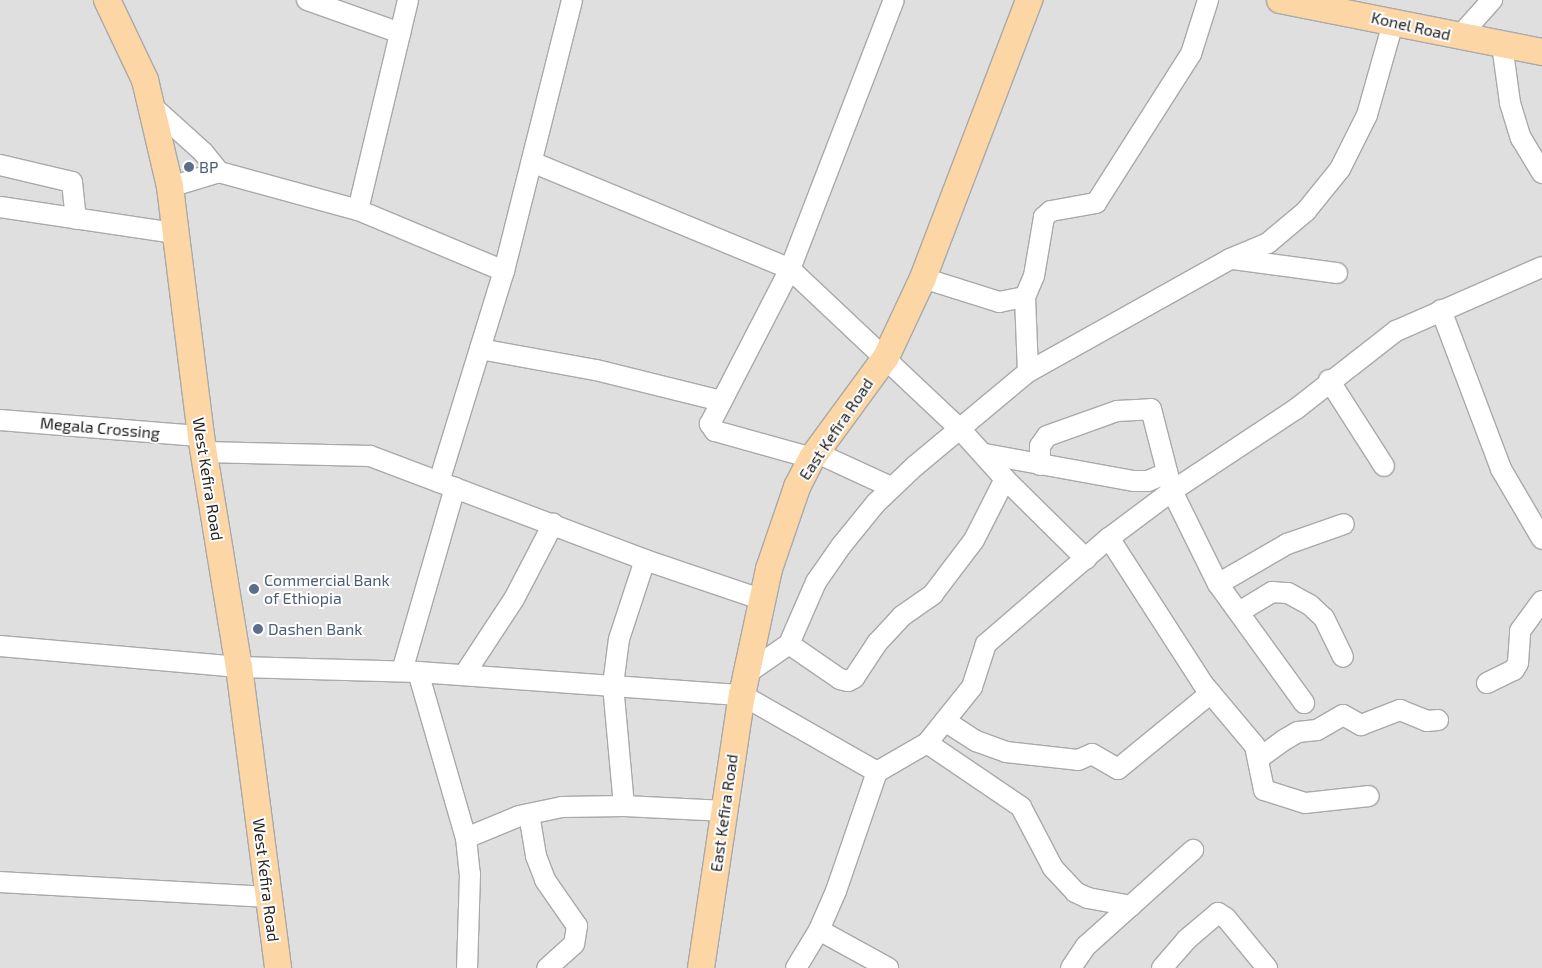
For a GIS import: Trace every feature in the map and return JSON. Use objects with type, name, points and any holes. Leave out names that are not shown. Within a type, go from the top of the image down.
[{"type":"main road","name":"West Kefira Road","points":[[107,0],[145,80],[153,107],[170,187],[202,444],[239,667],[278,968]]},
{"type":"main road","name":"East Kefira Road","points":[[701,968],[744,684],[760,599],[797,487],[814,455],[886,357],[923,278],[1029,0]]},
{"type":"main road","name":"Konel Road","points":[[1280,0],[1353,6],[1393,23],[1542,52]]},
{"type":"street","points":[[307,0],[400,33]]},
{"type":"street","points":[[358,210],[408,0]]},
{"type":"street","points":[[467,968],[470,874],[466,838],[410,671],[447,484],[480,349],[504,271],[572,0]]},
{"type":"street","points":[[891,487],[814,455],[712,430],[712,419],[790,270],[894,0]]},
{"type":"street","points":[[1028,372],[1025,297],[1034,276],[1044,217],[1051,211],[1096,203],[1191,54],[1208,0]]},
{"type":"street","points":[[1460,37],[1492,0]]},
{"type":"street","points":[[744,684],[789,644],[816,582],[841,546],[891,487],[1028,372],[1230,259],[1268,243],[1306,211],[1340,169],[1367,115],[1393,23]]},
{"type":"street","points":[[1502,45],[1512,112],[1521,138],[1542,173]]},
{"type":"street","points":[[153,107],[203,152],[219,172]]},
{"type":"street","points":[[532,162],[790,270],[886,357],[960,429],[985,454],[1005,479],[1086,559]]},
{"type":"street","points":[[0,165],[72,182],[76,219]]},
{"type":"street","points":[[170,187],[219,172],[358,210],[504,271]]},
{"type":"street","points":[[0,207],[175,232]]},
{"type":"street","points":[[1230,259],[1337,273]]},
{"type":"street","points":[[796,968],[819,930],[836,891],[877,772],[927,743],[972,688],[986,644],[1086,559],[1170,482],[1296,409],[1329,380],[1396,331],[1542,267]]},
{"type":"street","points":[[923,278],[999,302],[1025,297]]},
{"type":"street","points":[[1441,310],[1502,469],[1542,539]]},
{"type":"street","points":[[480,349],[596,370],[721,401]]},
{"type":"street","points":[[1329,380],[1384,466]]},
{"type":"street","points":[[1040,465],[1040,446],[1046,436],[1117,411],[1147,408],[1154,413],[1170,482],[1218,584],[1304,703]]},
{"type":"street","name":"Megala Crossing","points":[[0,420],[202,444],[370,456],[645,560],[760,599]]},
{"type":"street","points":[[985,454],[1134,481],[1170,482]]},
{"type":"street","points":[[789,644],[840,679],[848,681],[854,678],[877,643],[902,616],[933,594],[974,540],[1005,479]]},
{"type":"street","points":[[464,675],[509,606],[553,524]]},
{"type":"street","points":[[1218,584],[1286,544],[1344,524]]},
{"type":"street","points":[[1109,538],[1211,693],[1255,746],[1260,784],[1264,790],[1311,803],[1369,796]]},
{"type":"street","points":[[624,806],[612,685],[620,639],[645,560]]},
{"type":"street","points":[[1239,612],[1272,592],[1288,593],[1310,605],[1324,618],[1343,657]]},
{"type":"street","points":[[1487,683],[1514,670],[1518,662],[1520,631],[1542,601]]},
{"type":"street","points":[[0,646],[239,667],[410,671],[612,685],[744,684],[877,772]]},
{"type":"street","points":[[945,721],[976,741],[1006,752],[1078,760],[1092,754],[1118,769],[1211,693]]},
{"type":"street","points":[[1258,759],[1298,732],[1317,730],[1343,715],[1361,725],[1369,725],[1400,710],[1427,721],[1438,720]]},
{"type":"street","points":[[927,743],[1020,807],[1053,868],[1075,892],[1088,898],[1131,906]]},
{"type":"street","points":[[466,838],[529,814],[562,807],[624,806],[725,811]]},
{"type":"street","points":[[529,814],[536,856],[545,880],[578,926],[574,944],[547,968]]},
{"type":"street","points":[[1071,968],[1086,946],[1193,850]]},
{"type":"street","points":[[0,882],[268,897]]},
{"type":"street","points":[[1162,968],[1186,940],[1218,913],[1226,918],[1267,968]]},
{"type":"street","points":[[819,930],[888,968]]},
{"type":"shaded area","points":[[0,0],[1542,0],[1542,968],[0,968]]},
{"type":"place","name":"BP","points":[[189,167]]},
{"type":"place","name":"Commercial Bank of Ethiopia","points":[[254,589]]},
{"type":"place","name":"Dashen Bank","points":[[258,629]]}]
